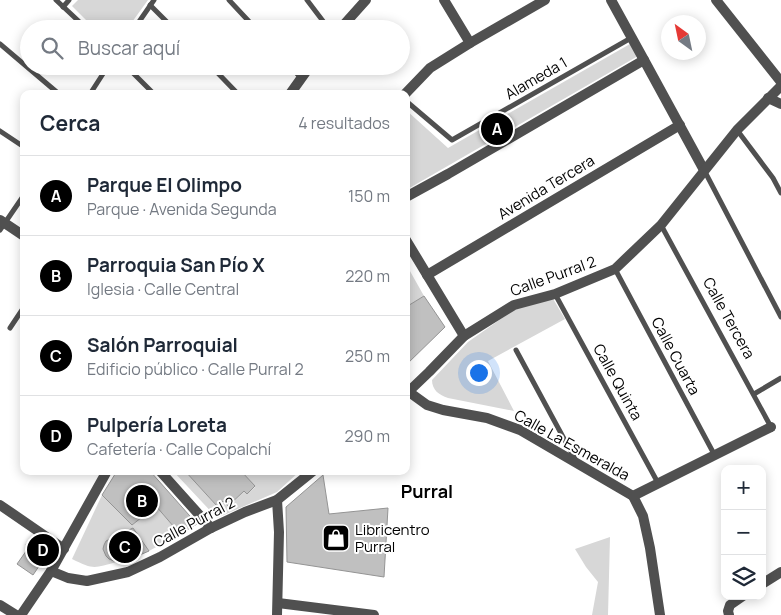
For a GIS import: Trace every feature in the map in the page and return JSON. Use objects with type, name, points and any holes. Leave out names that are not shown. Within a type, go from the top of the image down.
[{"type":"street","points":[[348,20],[366,0]]},
{"type":"street","points":[[444,0],[470,43]]},
{"type":"street","points":[[410,90],[430,68],[545,0]]},
{"type":"street","points":[[611,0],[704,170]]},
{"type":"street","points":[[716,0],[781,82]]},
{"type":"street","points":[[410,195],[644,60]]},
{"type":"street","points":[[293,90],[303,75]]},
{"type":"street","name":"Calle Purral 2","points":[[410,391],[464,336],[514,305],[555,294],[615,269],[661,225],[736,130],[781,86]]},
{"type":"street","points":[[768,98],[781,104]]},
{"type":"street","name":"Avenida Tercera","points":[[427,275],[680,126]]},
{"type":"street","points":[[2,224],[20,234]]},
{"type":"street","points":[[410,247],[464,336]]},
{"type":"street","name":"Calle La Esmeralda","points":[[410,394],[427,405],[487,418],[520,430],[633,496],[643,516],[660,615]]},
{"type":"street","points":[[633,496],[771,427]]},
{"type":"street","points":[[21,615],[51,571],[105,475]]},
{"type":"street","points":[[164,475],[211,528]]},
{"type":"street","name":"Calle Purral 2","points":[[51,571],[68,578],[88,581],[128,572],[160,557],[211,528],[277,500],[308,475]]},
{"type":"street","points":[[277,500],[279,532],[277,615]]},
{"type":"street","points":[[0,505],[64,549]]},
{"type":"street","points":[[766,581],[781,572]]},
{"type":"street","points":[[729,615],[730,605],[737,600]]},
{"type":"street","points":[[278,603],[374,615]]},
{"type":"street","points":[[0,605],[16,615]]},
{"type":"lane","points":[[56,0],[77,20]]},
{"type":"lane","points":[[63,7],[69,0]]},
{"type":"lane","points":[[229,0],[248,20]]},
{"type":"lane","points":[[307,0],[322,20]]},
{"type":"lane","points":[[140,20],[152,2],[167,20]]},
{"type":"lane","name":"Alameda 1","points":[[410,104],[452,140],[632,38]]},
{"type":"lane","points":[[0,44],[20,61]]},
{"type":"lane","points":[[37,75],[54,90]]},
{"type":"lane","points":[[93,90],[102,75]]},
{"type":"lane","points":[[135,75],[150,90]]},
{"type":"lane","points":[[220,75],[234,90]]},
{"type":"lane","points":[[298,75],[301,78]]},
{"type":"lane","points":[[736,130],[781,193]]},
{"type":"lane","points":[[0,131],[20,144]]},
{"type":"lane","points":[[704,170],[781,317]]},
{"type":"lane","points":[[2,224],[20,199]]},
{"type":"lane","name":"Calle Tercera","points":[[661,225],[771,427]]},
{"type":"lane","name":"Calle Cuarta","points":[[615,269],[714,454]]},
{"type":"lane","name":"Calle Quinta","points":[[555,294],[659,483]]},
{"type":"lane","points":[[10,328],[20,313]]},
{"type":"lane","points":[[516,350],[577,464]]},
{"type":"lane","points":[[754,394],[781,378]]},
{"type":"shaded area","points":[[78,0],[148,0],[134,20],[86,20],[72,6]]},
{"type":"shaded area","points":[[630,44],[638,56],[410,188],[410,114],[448,148]]},
{"type":"shaded area","points":[[410,271],[424,296],[410,305]]},
{"type":"shaded area","points":[[552,297],[565,319],[488,361],[514,411],[448,398],[439,394],[432,384],[432,380],[468,342],[515,309]]},
{"type":"shaded area","points":[[177,475],[189,475],[217,506],[223,501],[228,506],[244,491],[247,494],[255,487],[244,475],[296,475],[277,492],[217,518]]},
{"type":"shaded area","points":[[102,495],[132,525],[156,506],[180,534],[149,551],[133,529],[106,541],[104,545],[103,549],[117,562],[94,567],[72,559]]},
{"type":"shaded area","points":[[610,537],[608,615],[592,615],[598,582],[575,549]]},
{"type":"building","points":[[424,296],[445,327],[410,361],[410,305]]},
{"type":"building","points":[[114,475],[154,475],[197,524],[180,534],[156,506],[132,525],[102,495]]},
{"type":"building","points":[[189,475],[245,475],[255,486],[247,494],[244,491],[228,506],[223,501],[217,506]]},
{"type":"building","name":"Libricentro Purral","points":[[323,475],[329,514],[388,508],[384,577],[287,562],[286,507]]},
{"type":"building","points":[[133,528],[149,551],[117,562],[109,559],[103,549],[106,541]]},
{"type":"building","points":[[31,537],[50,550],[33,575],[17,564],[29,547],[26,545]]},
{"type":"place","name":"Parque El Olimpo","points":[[497,129]]},
{"type":"place","name":"Parroquia San Pío X","points":[[142,501]]},
{"type":"place","name":"Libricentro Purral","points":[[336,538]]},
{"type":"place","name":"Salón Parroquial","points":[[125,547]]},
{"type":"place","name":"Pulpería Loreta","points":[[43,550]]},
{"type":"district","name":"Purral","points":[[427,491]]}]
